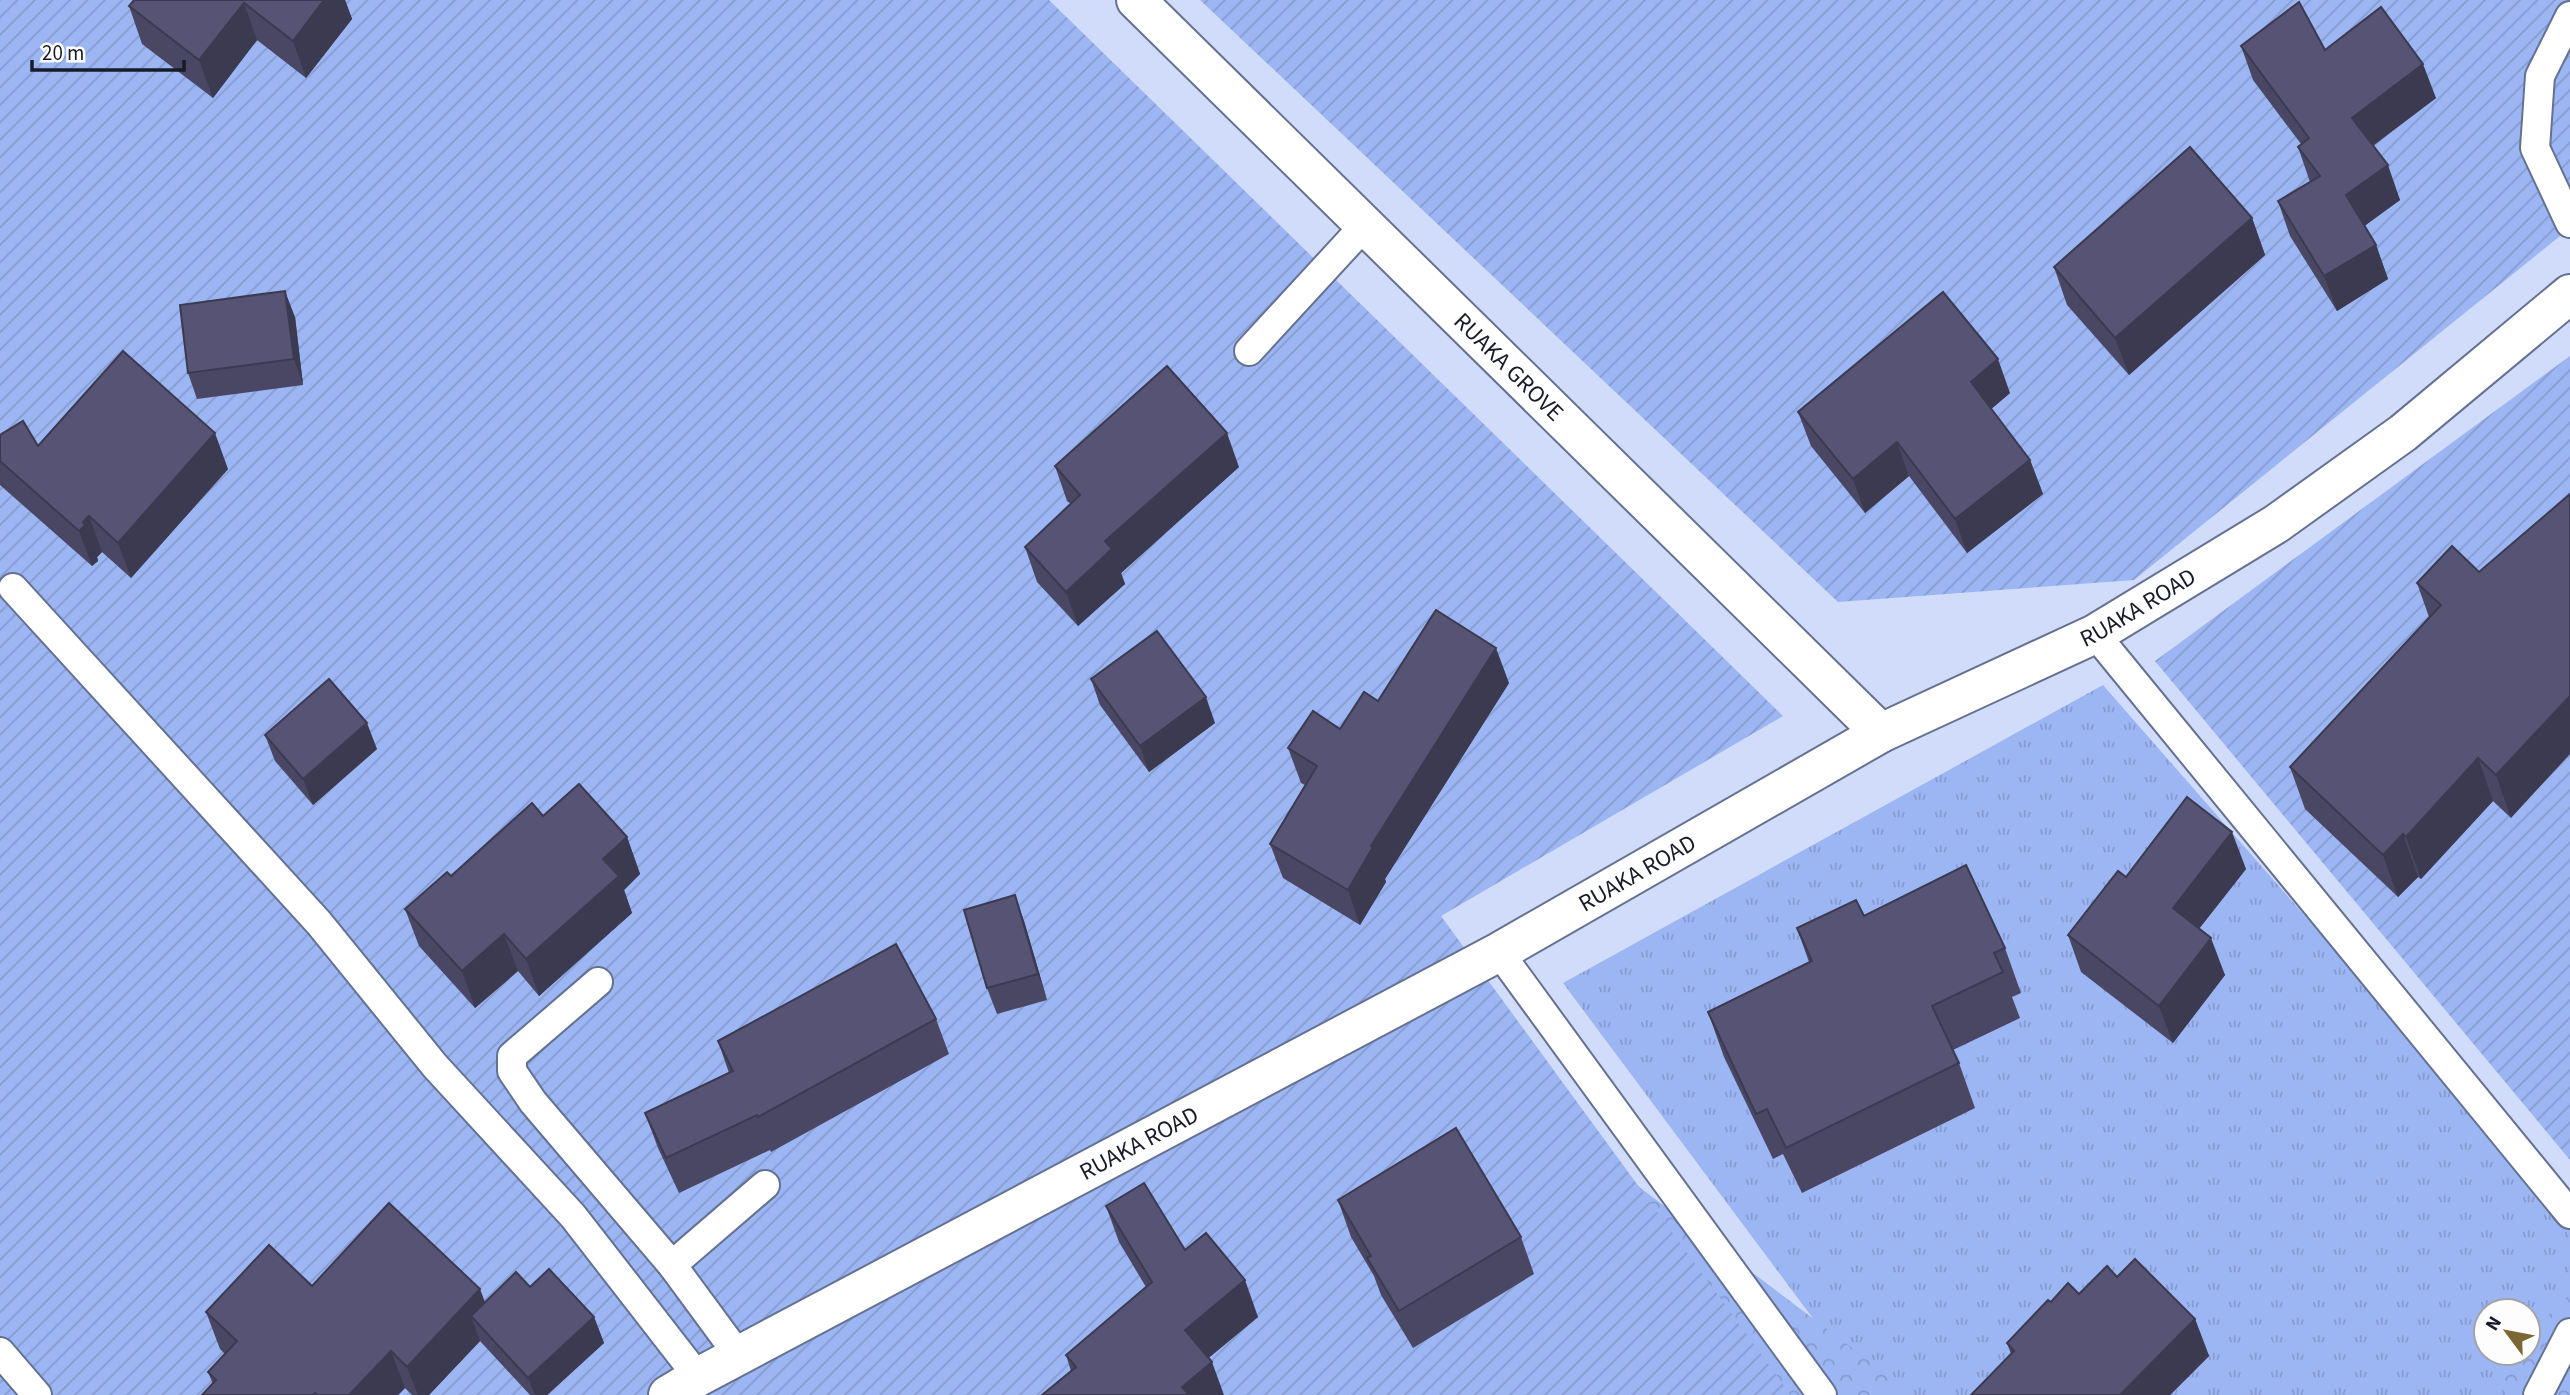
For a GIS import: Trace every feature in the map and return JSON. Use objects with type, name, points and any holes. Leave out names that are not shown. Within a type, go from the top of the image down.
[{"type":"street","name":"RUAKA GROVE","points":[[1136,0],[1881,733]]},
{"type":"street","name":"RUAKA ROAD","points":[[683,1386],[1499,952],[1881,733],[2095,634],[2276,524],[2403,433],[2570,294]]},
{"type":"lane","points":[[2570,16],[2540,76],[2535,148],[2570,223]]},
{"type":"lane","points":[[1250,351],[1365,225]]},
{"type":"lane","points":[[13,588],[319,923],[435,1066],[573,1216],[683,1386]]},
{"type":"lane","points":[[2095,634],[2570,1214]]},
{"type":"lane","points":[[1499,952],[1822,1395]]},
{"type":"lane","points":[[598,982],[512,1056],[512,1071],[533,1102],[671,1265],[740,1356]]},
{"type":"lane","points":[[671,1265],[765,1185]]},
{"type":"lane","points":[[2538,1395],[2570,1333]]},
{"type":"lane","points":[[0,1352],[37,1395]]},
{"type":"green space","points":[[0,0],[1049,0],[1783,716],[1441,916],[1791,1395],[0,1395]]},
{"type":"green space","points":[[1200,0],[2570,0],[2570,228],[2134,580],[1838,602]]},
{"type":"green space","points":[[2570,356],[2570,1160],[2155,661]]},
{"type":"green space","points":[[2103,685],[2570,1219],[2570,1395],[1870,1395],[1563,983]]},
{"type":"green space","points":[[1471,1060],[1888,1375],[1891,1395],[1723,1395]]},
{"type":"green space","points":[[2570,1294],[2570,1395],[2506,1395],[2492,1370],[2495,1367],[2542,1367],[2542,1321]]},
{"type":"building","points":[[134,0],[324,0],[293,41],[244,3],[199,60],[129,6]]},
{"type":"building","points":[[2299,2],[2325,50],[2381,7],[2423,64],[2352,118],[2388,165],[2346,195],[2376,245],[2324,276],[2278,201],[2320,176],[2298,147],[2309,138],[2241,46]]},
{"type":"building","points":[[2190,147],[2252,218],[2115,338],[2054,267]]},
{"type":"building","points":[[285,291],[294,359],[188,373],[180,305]]},
{"type":"building","points":[[1943,292],[1998,359],[1971,382],[2030,460],[1955,519],[1897,442],[1853,479],[1798,412]]},
{"type":"building","points":[[123,351],[215,433],[118,543],[89,516],[79,531],[0,461],[0,435],[23,421],[38,446]]},
{"type":"building","points":[[1167,366],[1227,433],[1105,541],[1112,549],[1066,592],[1025,547],[1080,495],[1055,466]]},
{"type":"building","points":[[2570,494],[2570,696],[2496,775],[2478,758],[2406,837],[2403,834],[2383,855],[2290,767],[2441,605],[2417,583],[2452,546],[2479,572]]},
{"type":"building","points":[[1436,610],[1496,648],[1371,846],[1373,847],[1348,890],[1270,844],[1317,766],[1288,748],[1313,711],[1340,729],[1364,692],[1378,701]]},
{"type":"building","points":[[1157,631],[1206,697],[1140,746],[1091,679]]},
{"type":"building","points":[[329,679],[367,723],[303,779],[265,735]]},
{"type":"building","points":[[579,784],[627,837],[603,859],[619,876],[526,959],[504,934],[462,971],[405,909],[447,872],[451,876],[532,803],[543,816]]},
{"type":"building","points":[[2187,797],[2232,832],[2173,908],[2211,938],[2159,1006],[2068,935],[2118,871],[2126,877]]},
{"type":"building","points":[[1966,865],[2005,948],[1994,953],[2003,972],[1932,1006],[1959,1063],[1786,1148],[1767,1109],[1756,1114],[1708,1012],[1812,961],[1797,928],[1856,900],[1864,916]]},
{"type":"building","points":[[1015,895],[1038,974],[987,988],[964,910]]},
{"type":"building","points":[[896,944],[936,1019],[758,1117],[757,1115],[666,1158],[645,1113],[733,1071],[718,1041]]},
{"type":"building","points":[[1456,1128],[1521,1237],[1399,1311],[1367,1258],[1371,1256],[1338,1200]]},
{"type":"building","points":[[1144,1183],[1185,1250],[1206,1233],[1245,1280],[1185,1330],[1212,1362],[1182,1387],[1189,1395],[1042,1395],[1076,1367],[1066,1355],[1152,1282],[1106,1206]]},
{"type":"building","points":[[389,1203],[480,1289],[407,1367],[391,1351],[349,1395],[202,1395],[216,1380],[208,1372],[237,1341],[206,1312],[269,1245],[312,1286]]},
{"type":"building","points":[[2135,1259],[2195,1319],[2120,1395],[1971,1395],[2014,1351],[2007,1343],[2068,1283],[2079,1294],[2107,1266],[2117,1277]]},
{"type":"building","points":[[549,1269],[594,1317],[528,1378],[471,1316],[516,1272],[530,1287]]}]
